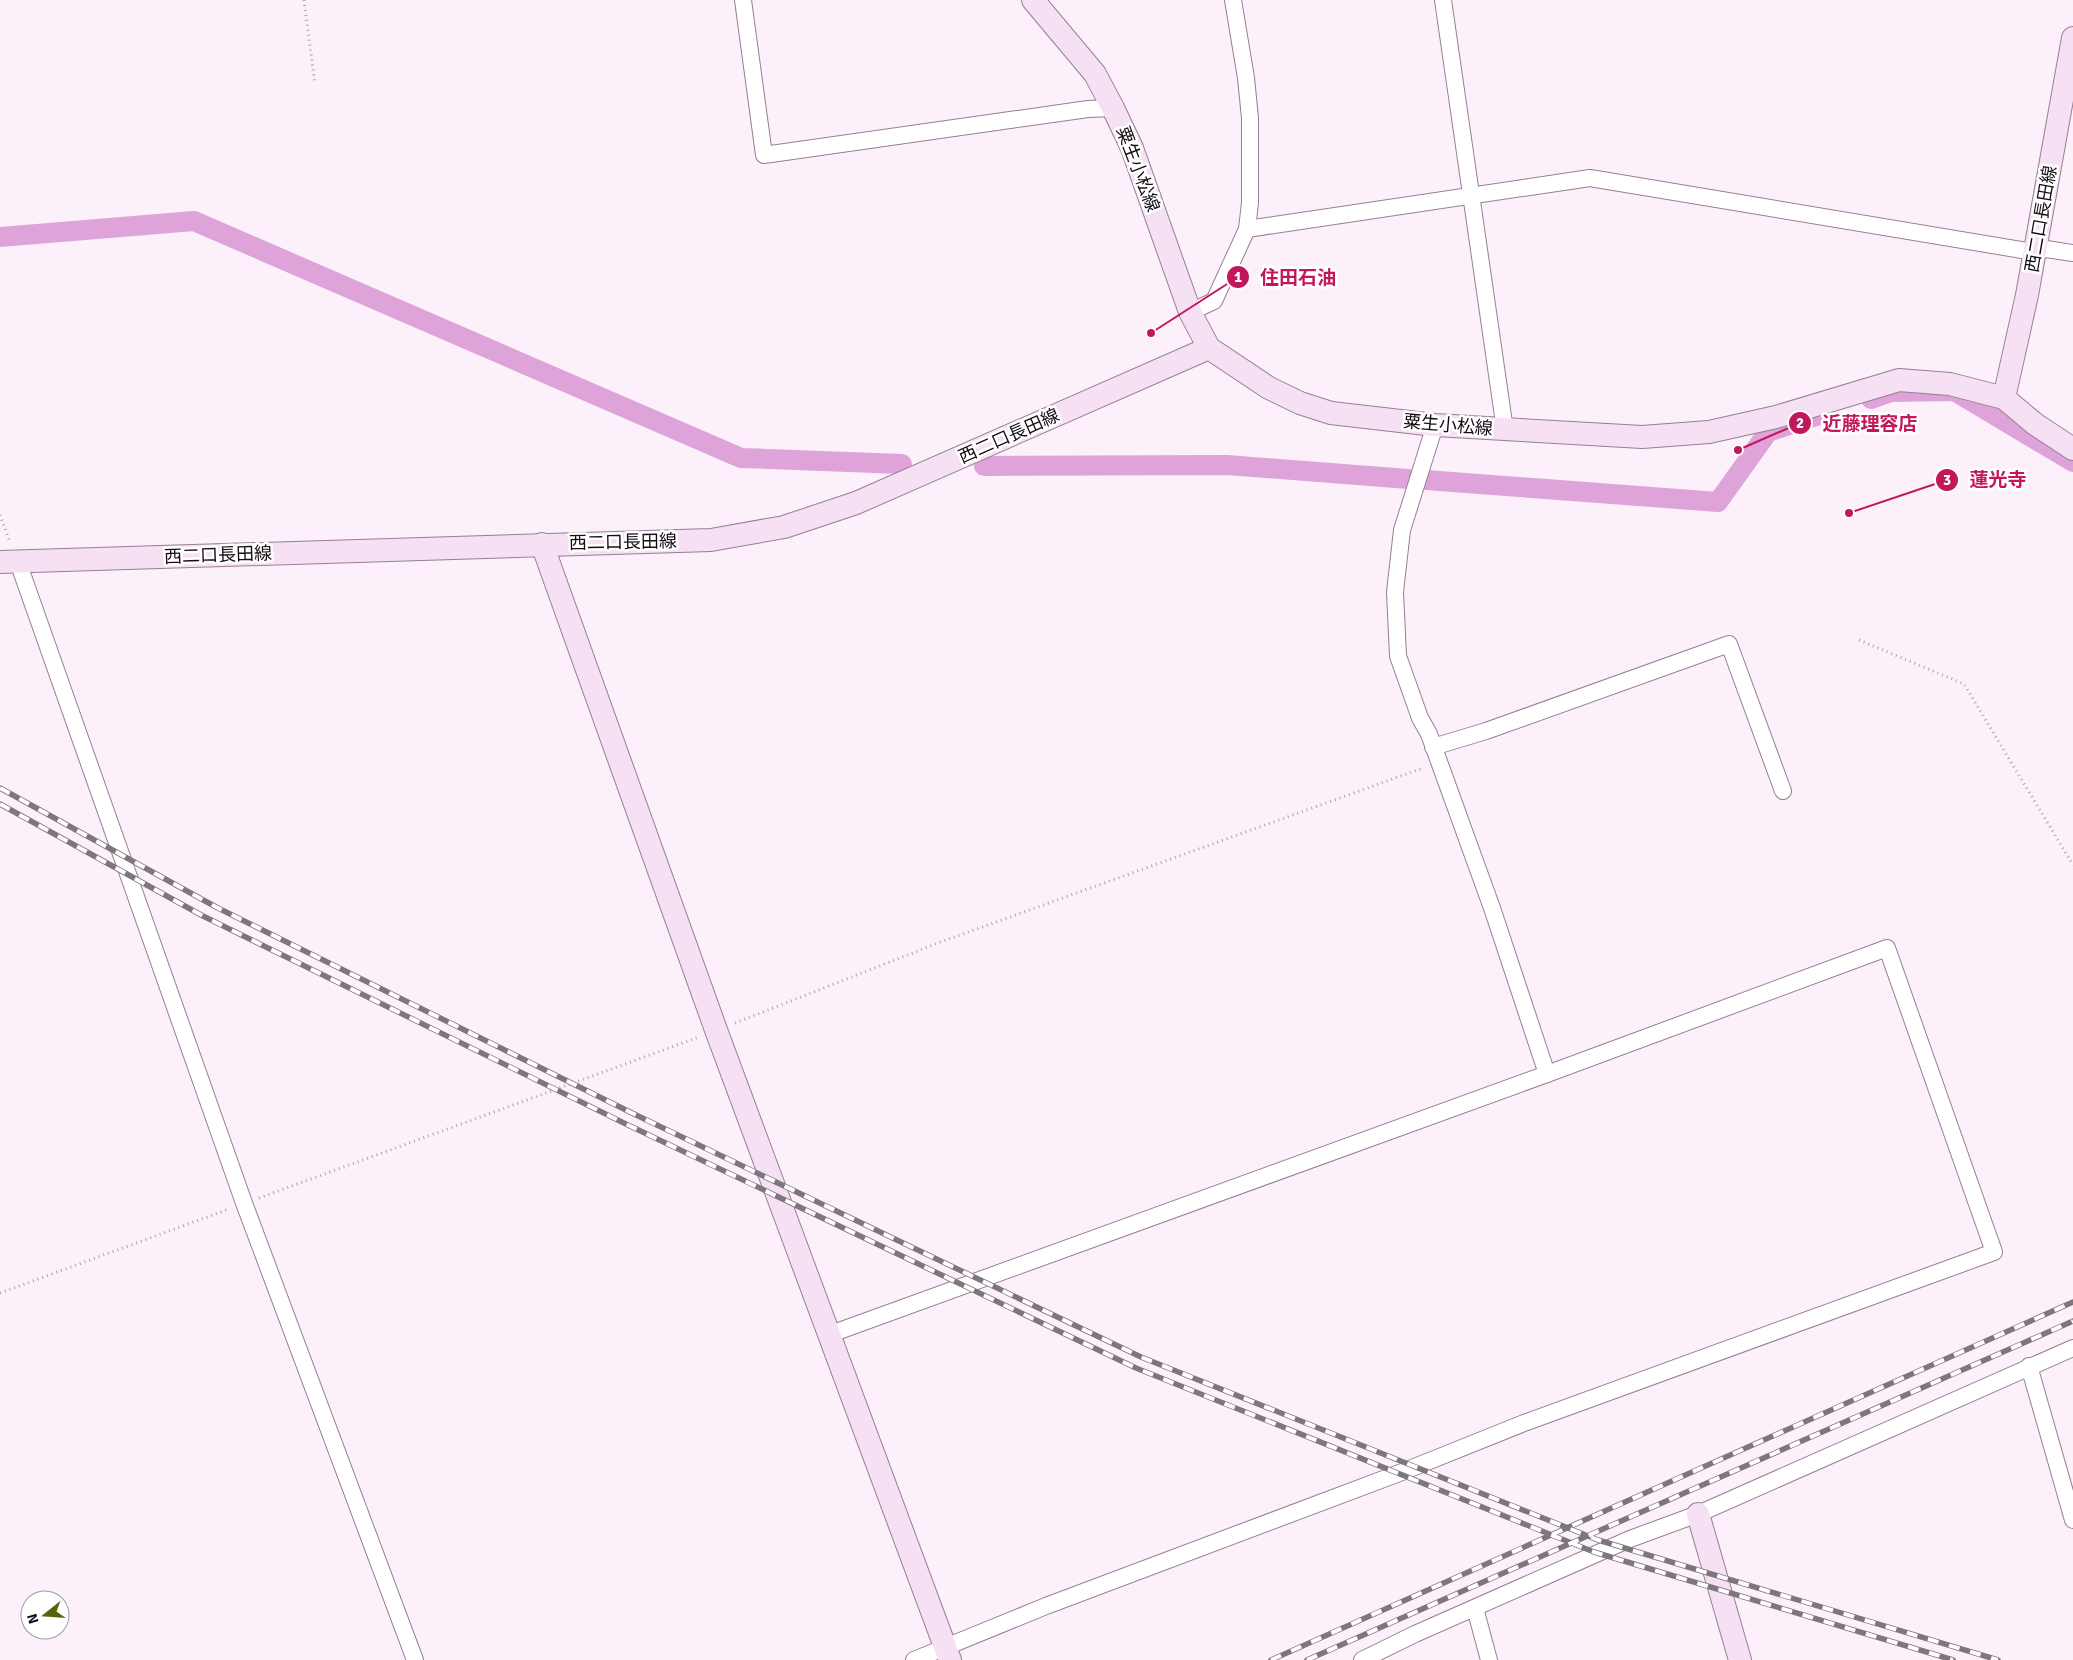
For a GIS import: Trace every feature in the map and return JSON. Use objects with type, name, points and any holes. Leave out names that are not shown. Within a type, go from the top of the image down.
[{"type":"main road","name":"粟生小松線","points":[[1033,0],[1094,74],[1113,108],[1132,148],[1190,312],[1209,348],[1270,388],[1300,403],[1331,413],[1435,425],[1642,437],[1709,432],[1776,417],[1899,380],[1950,384],[2004,398],[2035,424],[2073,449]]},
{"type":"main road","name":"西二口長田線","points":[[2004,398],[2027,295],[2073,38]]},
{"type":"main road","name":"西二口長田線","points":[[9,562],[711,540],[784,527],[856,503],[1209,348]]},
{"type":"main road","points":[[542,544],[716,1030],[948,1654]]},
{"type":"main road","points":[[1698,1514],[1740,1660]]},
{"type":"street","points":[[743,0],[764,155],[1088,108],[1113,108]]},
{"type":"street","points":[[1190,312],[1214,301],[1247,229],[1250,203],[1250,118],[1246,78],[1233,0]]},
{"type":"street","points":[[1443,0],[1505,430]]},
{"type":"street","points":[[1247,229],[1590,178],[2034,252],[2046,249],[2073,253]]},
{"type":"street","points":[[1435,425],[1402,530],[1395,592],[1398,656],[1492,908],[1547,1074]]},
{"type":"street","points":[[9,562],[244,1203],[415,1660]]},
{"type":"street","points":[[1436,755],[1486,731],[1729,644],[1783,791]]},
{"type":"street","points":[[828,1335],[1547,1074],[1887,948],[1994,1252],[1524,1423],[1402,1472],[1046,1606],[948,1654],[914,1660]]},
{"type":"street","points":[[1362,1660],[1474,1608],[1638,1536],[1698,1514],[2073,1348]]},
{"type":"street","points":[[2029,1366],[2073,1520]]},
{"type":"street","points":[[1474,1608],[1489,1660]]},
{"type":"path","points":[[304,0],[315,84]]},
{"type":"path","points":[[0,515],[9,562]]},
{"type":"path","points":[[1859,640],[1964,684],[2073,865]]},
{"type":"path","points":[[0,1293],[716,1030],[938,943],[1436,755]]},
{"type":"waterway","points":[[0,237],[194,221],[741,458],[902,464]]},
{"type":"waterway","points":[[1871,399],[1891,392],[1954,391],[2073,462]]},
{"type":"waterway","points":[[1426,480],[1718,502],[1768,432],[1822,414]]},
{"type":"waterway","points":[[984,466],[1227,465],[1408,479]]},
{"type":"railway","points":[[0,788],[216,907],[634,1114],[1141,1357],[1598,1540],[1998,1660]]},
{"type":"railway","points":[[0,804],[203,916],[628,1125],[1136,1368],[1594,1552],[1953,1660]]},
{"type":"railway","points":[[1271,1660],[2073,1302]]},
{"type":"railway","points":[[1307,1660],[2073,1321]]},
{"type":"place","name":"住田石油","points":[[1151,333]]},
{"type":"place","name":"近藤理容店","points":[[1738,450]]},
{"type":"place","name":"蓮光寺","points":[[1849,513]]}]
